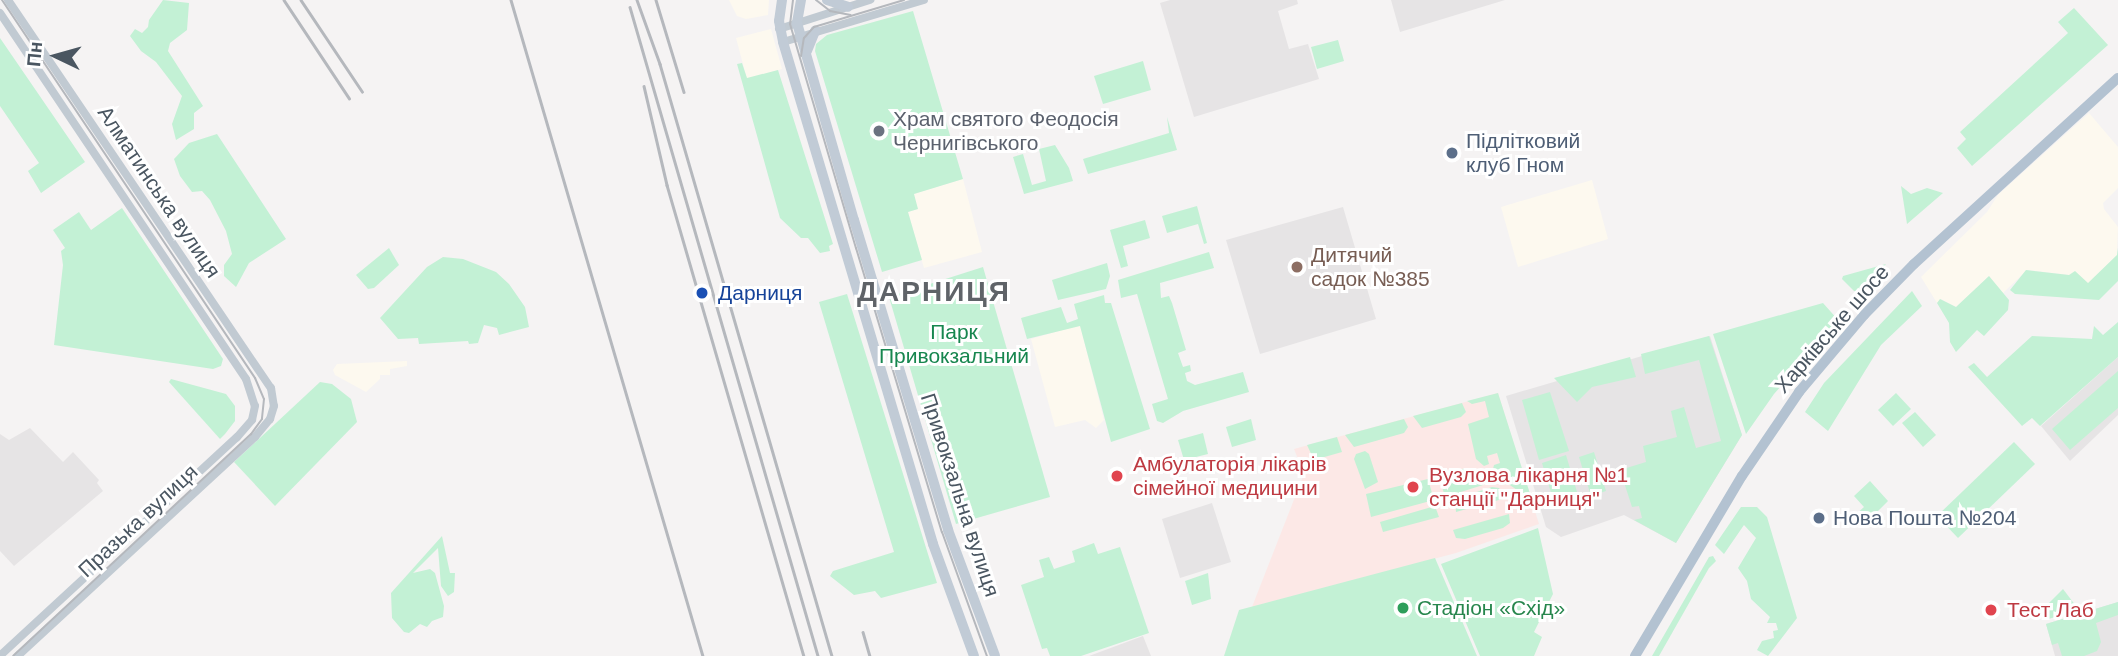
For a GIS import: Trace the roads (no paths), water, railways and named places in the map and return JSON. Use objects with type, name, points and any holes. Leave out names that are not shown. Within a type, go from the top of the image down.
[{"type":"main road","points":[[779,29],[782,0]]},
{"type":"main road","points":[[797,23],[801,0]]},
{"type":"main road","points":[[827,0],[848,7]]},
{"type":"main road","name":"Привокзальна вулиця","points":[[797,23],[948,530],[995,656]]},
{"type":"main road","name":"Привокзальна вулиця","points":[[779,29],[933,544],[974,656]]},
{"type":"main road","points":[[807,59],[807,46],[816,31]]},
{"type":"main road","name":"Харківське шосе","points":[[1635,656],[1742,476],[1799,392],[1864,315],[1914,264],[2118,78]]},
{"type":"street","name":"Алматинська вулиця","points":[[9,0],[271,388],[274,406]]},
{"type":"street","points":[[779,29],[870,0]]},
{"type":"street","points":[[783,42],[924,0]]},
{"type":"street","name":"Алматинська вулиця","points":[[0,13],[246,379],[256,405]]},
{"type":"street","name":"Празька вулиця","points":[[0,656],[237,437],[252,420],[256,405]]},
{"type":"street","name":"Празька вулиця","points":[[18,656],[255,437],[270,419],[274,406]]},
{"type":"tram line","points":[[2,0],[255,378],[264,399],[262,419],[251,434],[13,656]]},
{"type":"tram line","points":[[793,0],[790,24],[856,248],[942,532],[987,656]]},
{"type":"tram line","points":[[816,0],[830,11],[851,15]]},
{"type":"tram line","points":[[801,56],[804,38],[814,27],[904,0]]},
{"type":"railway","points":[[284,0],[349,98]]},
{"type":"railway","points":[[301,0],[362,91]]},
{"type":"railway","points":[[511,0],[703,656]]},
{"type":"railway","points":[[637,0],[660,64],[832,656]]},
{"type":"railway","points":[[656,0],[684,92]]},
{"type":"railway","points":[[630,7],[818,656]]},
{"type":"railway","points":[[644,86],[667,185],[804,656]]},
{"type":"railway","points":[[863,632],[870,656]]},
{"type":"place","name":"Храм святого Феодосія Чернигівського","points":[[879,131]]},
{"type":"place","name":"Підлітковий клуб Гном","points":[[1452,153]]},
{"type":"place","name":"Дитячий садок №385","points":[[1297,267]]},
{"type":"place","name":"Дарниця","points":[[702,293]]},
{"type":"place","name":"Амбулаторія лікарів сімейної медицини","points":[[1117,476]]},
{"type":"place","name":"Вузлова лікарня №1 станції \"Дарниця\"","points":[[1413,487]]},
{"type":"place","name":"Нова Пошта №204","points":[[1819,518]]},
{"type":"place","name":"Стадіон «Схід»","points":[[1403,608]]},
{"type":"place","name":"Тест Лаб","points":[[1991,610]]},
{"type":"district","name":"ДАРНИЦЯ","points":[[934,292]]},
{"type":"park label","name":"Парк Привокзальний","points":[[954,344]]}]
